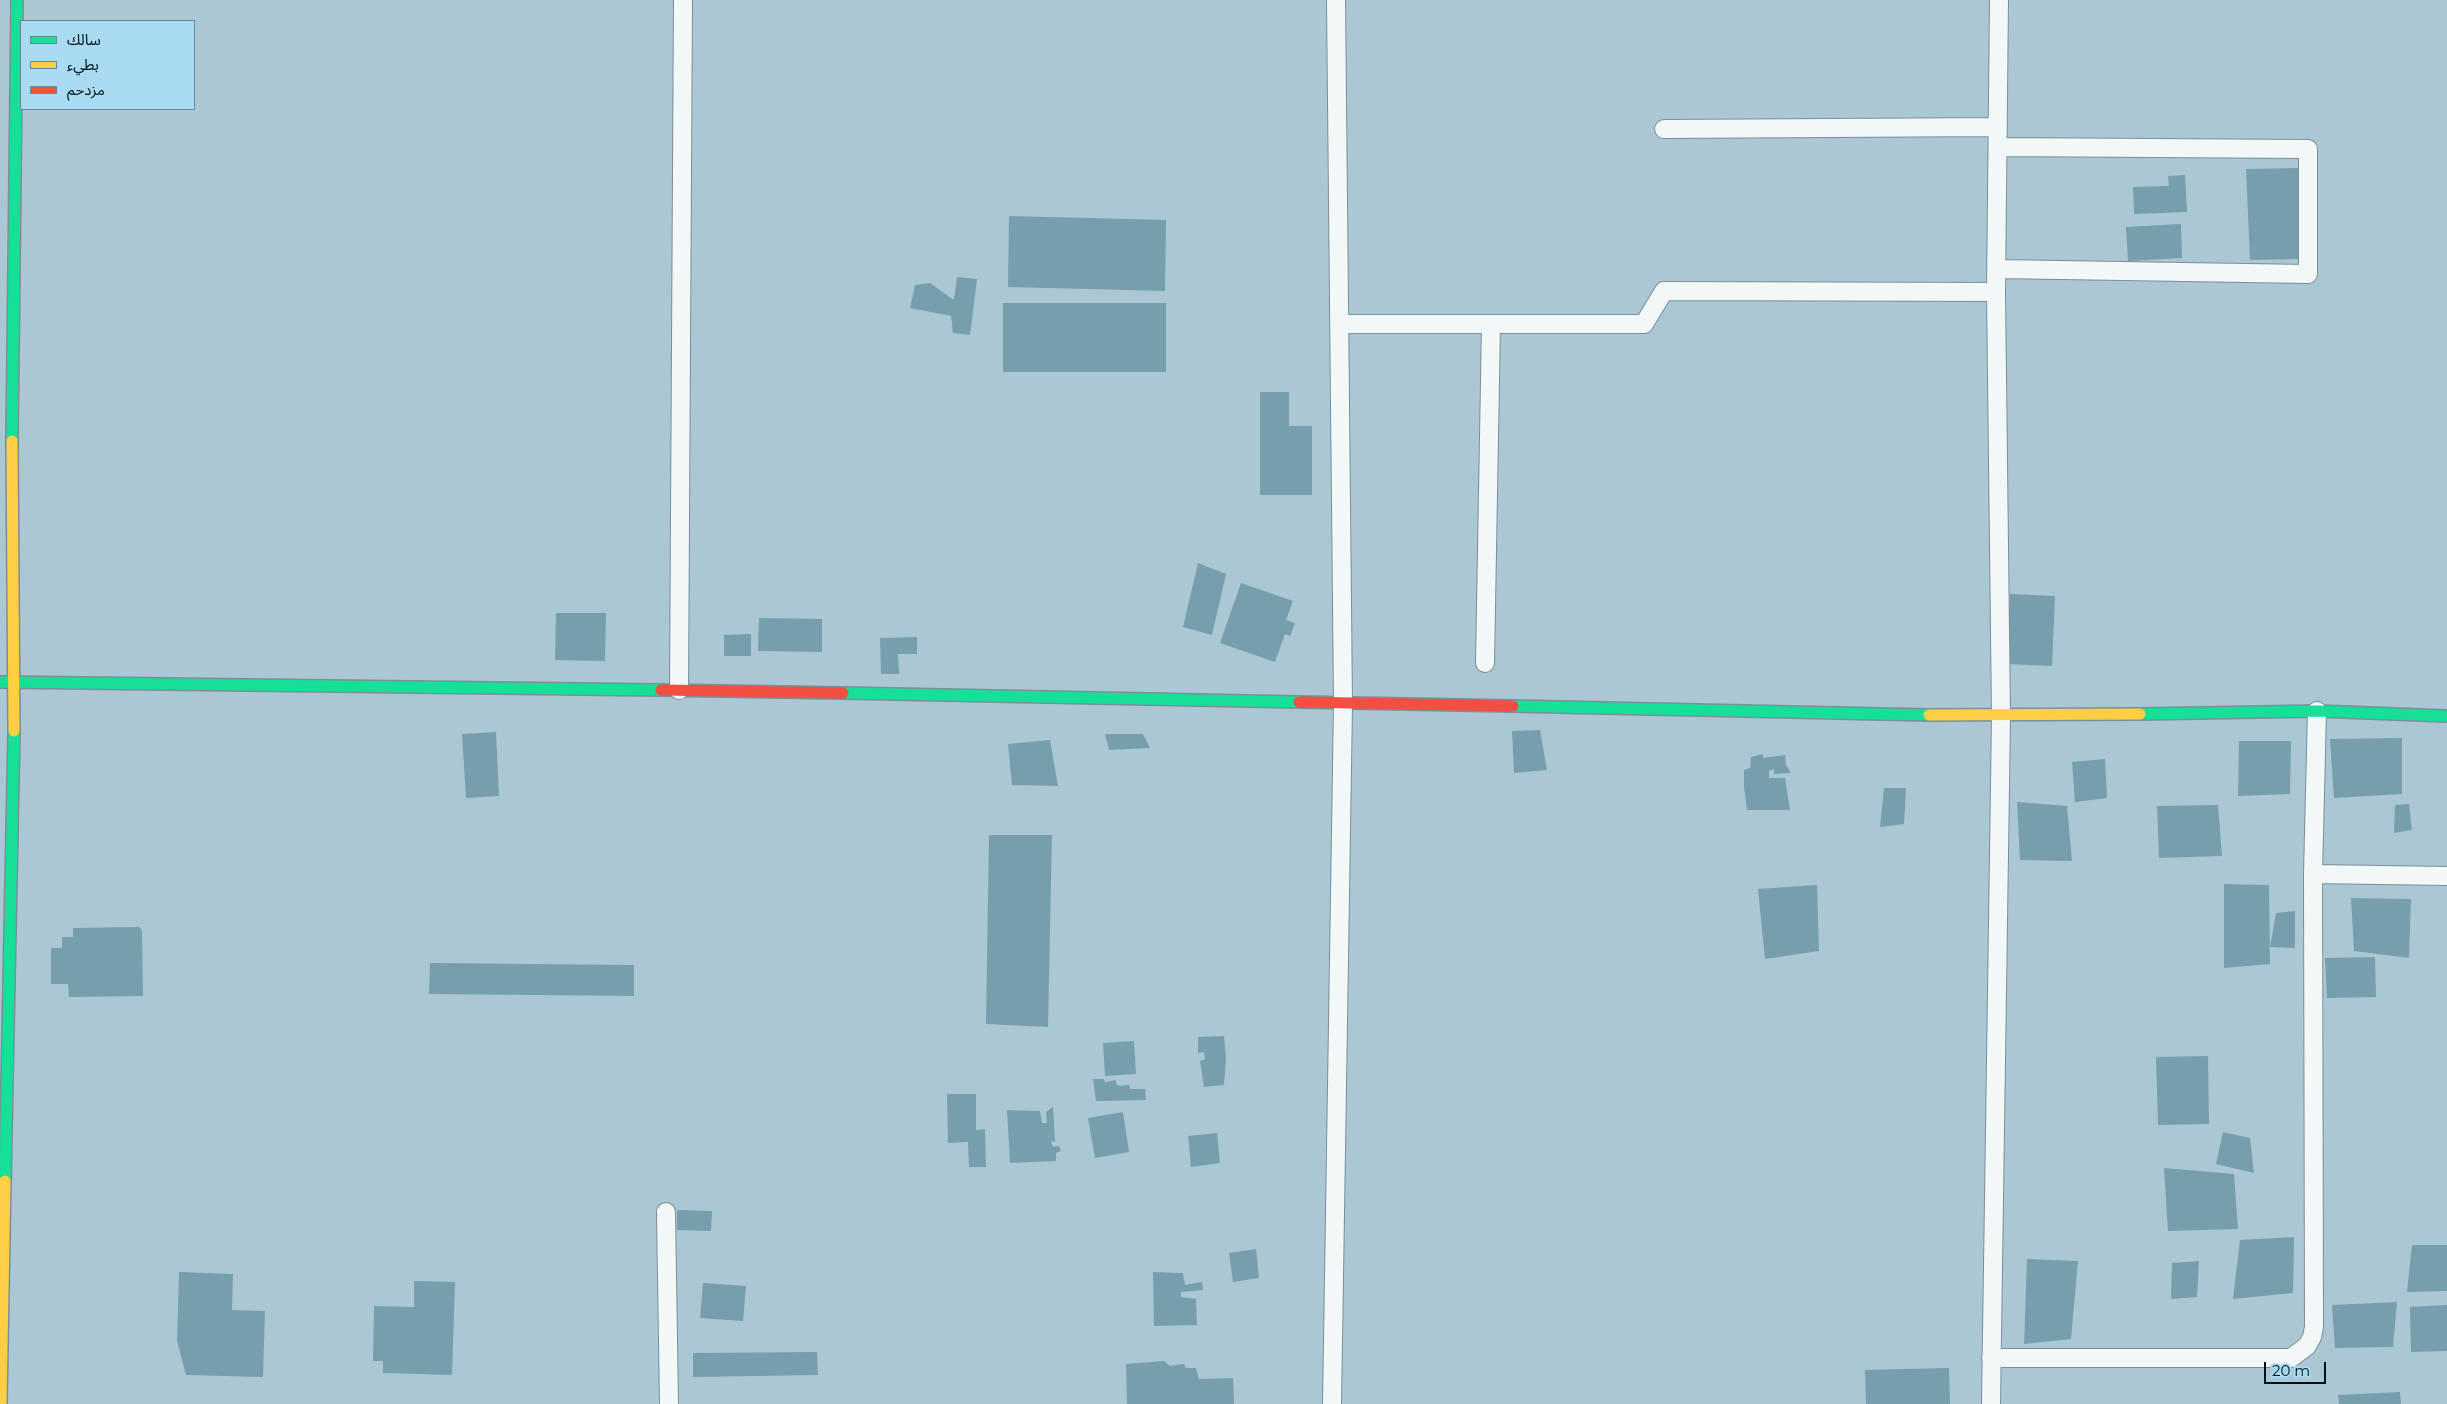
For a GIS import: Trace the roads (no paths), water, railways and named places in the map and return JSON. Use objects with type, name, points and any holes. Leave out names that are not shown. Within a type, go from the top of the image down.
[{"type":"street","points":[[1,1404],[15,682],[11,376],[17,0]]},
{"type":"street","points":[[680,690],[682,0]]},
{"type":"street","points":[[1332,1404],[1343,704],[1336,0]]},
{"type":"street","points":[[1991,1404],[2001,716],[1996,292],[1998,269],[1999,0]]},
{"type":"street","points":[[1664,129],[1998,127]]},
{"type":"street","points":[[1998,148],[2308,149],[2308,274],[1998,269]]},
{"type":"street","points":[[1339,324],[1644,324],[1664,291],[1996,292]]},
{"type":"street","points":[[1485,663],[1491,324]]},
{"type":"street","points":[[0,682],[680,690],[2001,716],[2317,711],[2447,716]]},
{"type":"street","points":[[1991,1358],[2291,1358],[2310,1342],[2314,1327],[2313,874],[2317,711]]},
{"type":"street","points":[[2313,874],[2447,876]]},
{"type":"street","points":[[666,1212],[669,1404]]}]
